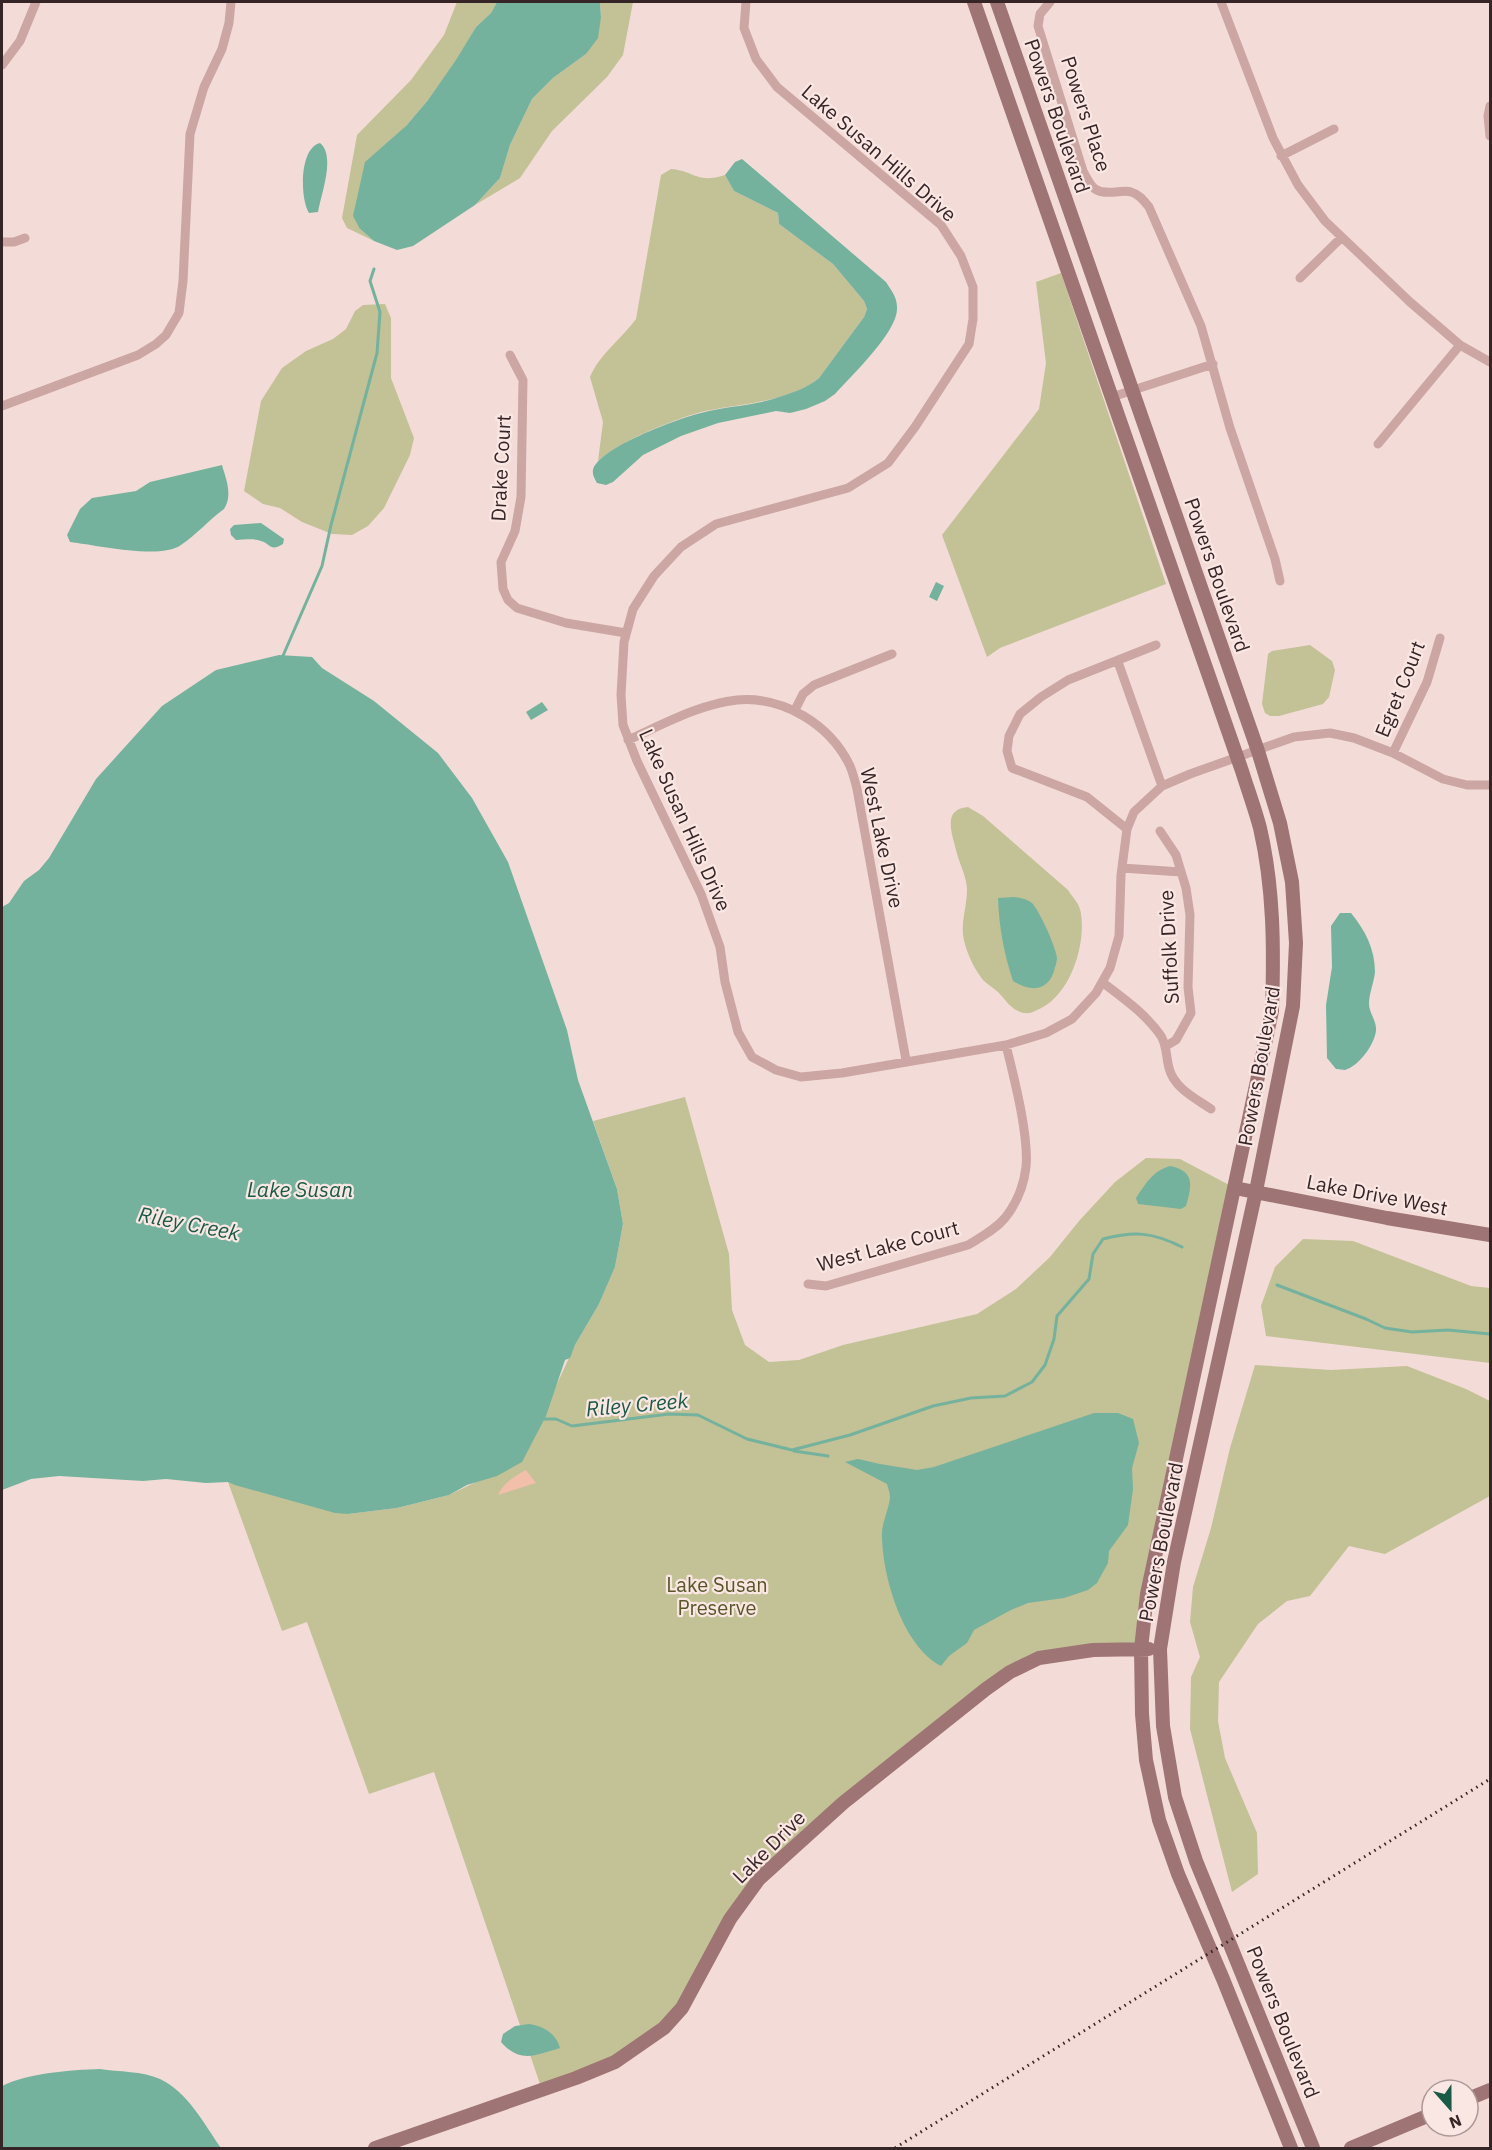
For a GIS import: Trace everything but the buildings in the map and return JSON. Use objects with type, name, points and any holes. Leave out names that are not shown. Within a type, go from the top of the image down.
[{"type":"main road","name":"Powers Boulevard","points":[[974,2],[1237,758],[1260,827],[1270,883],[1274,937],[1272,1011],[1146,1594],[1141,1649],[1142,1714],[1146,1760],[1159,1820],[1178,1874],[1291,2148]]},
{"type":"main road","name":"Powers Boulevard","points":[[997,2],[1258,751],[1280,824],[1290,873],[1296,943],[1293,1006],[1256,1191],[1175,1555],[1160,1649],[1163,1725],[1175,1797],[1196,1861],[1313,2148]]},
{"type":"main road","name":"Lake Drive West","points":[[1234,1188],[1387,1218],[1491,1235]]},
{"type":"main road","name":"Lake Drive","points":[[375,2148],[576,2078],[615,2062],[664,2028],[682,2008],[730,1919],[759,1879],[843,1803],[1010,1672],[1039,1658],[1093,1650],[1160,1649]]},
{"type":"main road","points":[[1351,2148],[1420,2119]]},
{"type":"street","points":[[2,65],[20,41],[36,2]]},
{"type":"street","points":[[2,406],[138,355],[166,335],[179,313],[183,281],[190,134],[204,87],[222,49],[229,23],[231,2]]},
{"type":"street","name":"Lake Susan Hills Drive","points":[[746,2],[744,28],[756,59],[777,87],[941,225],[961,256],[973,287],[973,319],[969,344],[915,427],[888,463],[849,488],[716,524],[681,547],[654,576],[633,609],[626,633],[621,695],[623,725],[628,740],[702,894],[720,947],[725,982],[738,1032],[752,1057],[776,1071],[801,1077],[842,1073],[906,1060],[1006,1045],[1046,1033],[1072,1019],[1096,993],[1110,968],[1119,936],[1122,868],[1127,830],[1134,812],[1162,786],[1294,737],[1330,733],[1354,738],[1393,753],[1443,779],[1467,785],[1491,785]]},
{"type":"street","name":"Powers Place","points":[[1050,2],[1040,14],[1038,26],[1083,171],[1089,184],[1097,192],[1129,191],[1140,197],[1149,207],[1202,326],[1230,428],[1275,559],[1280,581]]},
{"type":"street","points":[[1221,2],[1281,156],[1298,185],[1341,238],[1410,302],[1460,345],[1491,363]]},
{"type":"street","points":[[1491,106],[1488,116],[1491,136]]},
{"type":"street","points":[[1281,156],[1334,129]]},
{"type":"street","points":[[2,243],[25,238]]},
{"type":"street","points":[[1300,278],[1341,238]]},
{"type":"street","points":[[1377,444],[1460,345]]},
{"type":"street","name":"Drake Court","points":[[510,355],[523,380],[521,497],[515,531],[501,562],[503,590],[507,600],[517,608],[566,623],[626,633]]},
{"type":"street","points":[[1112,397],[1213,364]]},
{"type":"street","name":"Egret Court","points":[[1393,753],[1426,681],[1440,638]]},
{"type":"street","points":[[1127,830],[1087,797],[1012,768],[1007,751],[1009,736],[1020,714],[1068,680],[1156,645]]},
{"type":"street","points":[[795,710],[803,694],[814,685],[892,654]]},
{"type":"street","points":[[1118,662],[1162,786]]},
{"type":"street","name":"West Lake Drive","points":[[628,740],[690,713],[737,700],[761,701],[795,710],[825,733],[850,766],[857,789],[906,1060]]},
{"type":"street","name":"Suffolk Drive","points":[[1161,831],[1176,855],[1186,888],[1190,915],[1188,987],[1191,1013],[1176,1040],[1166,1046]]},
{"type":"street","name":"Suffolk Drive","points":[[1122,868],[1181,872]]},
{"type":"street","points":[[1102,982],[1150,1022],[1166,1046],[1169,1068],[1175,1083],[1211,1109]]},
{"type":"street","name":"West Lake Court","points":[[808,1284],[826,1286],[968,1245],[988,1233],[1004,1218],[1018,1197],[1026,1167],[1024,1133],[1006,1045]]},
{"type":"green space","points":[[457,2],[497,2],[491,13],[476,27],[457,60],[428,100],[406,126],[360,229],[374,241],[347,228],[342,218],[357,135],[411,80],[444,35]]},
{"type":"green space","points":[[600,2],[633,2],[623,55],[607,77],[552,131],[520,178],[475,205],[500,178],[510,145],[532,99],[553,78],[586,54],[601,17]]},
{"type":"green space","points":[[671,169],[702,178],[725,175],[734,191],[778,213],[779,224],[833,264],[864,301],[867,309],[864,317],[819,378],[808,386],[779,397],[701,412],[676,420],[619,446],[598,461],[603,422],[590,377],[605,354],[636,319],[661,175]]},
{"type":"green space","points":[[1061,273],[1166,584],[1000,648],[987,657],[942,535],[1039,409],[1046,363],[1036,282]]},
{"type":"green space","points":[[385,304],[391,318],[391,378],[414,438],[410,455],[384,508],[368,526],[352,535],[332,534],[302,522],[280,508],[263,504],[244,491],[261,401],[282,368],[306,351],[333,339],[346,329],[355,311],[363,305]]},
{"type":"green space","points":[[1310,645],[1332,661],[1335,670],[1329,697],[1323,704],[1279,716],[1270,716],[1265,713],[1262,704],[1268,654],[1272,651]]},
{"type":"green space","points":[[968,807],[983,816],[1068,890],[1080,910],[1081,941],[1073,970],[1057,995],[1047,1005],[1031,1013],[1022,1013],[1015,1009],[984,981],[975,969],[966,949],[963,930],[967,885],[957,855],[951,823],[955,812]]},
{"type":"green space","name":"Lake Susan Preserve","points":[[685,1097],[729,1254],[732,1310],[745,1345],[769,1362],[799,1360],[843,1345],[977,1314],[1016,1289],[1050,1257],[1115,1182],[1146,1158],[1180,1159],[1235,1188],[1141,1649],[1093,1650],[1010,1672],[759,1879],[682,2008],[615,2062],[542,2090],[434,1772],[369,1794],[307,1622],[282,1631],[228,1482],[348,1514],[397,1508],[449,1495],[476,1482],[556,1386],[575,1345],[599,1304],[615,1267],[623,1224],[617,1189],[593,1121]]},
{"type":"green space","points":[[1303,1239],[1353,1241],[1471,1286],[1490,1288],[1490,1363],[1266,1336],[1261,1306],[1275,1267]]},
{"type":"green space","points":[[1255,1365],[1331,1370],[1407,1366],[1490,1401],[1490,1496],[1385,1554],[1349,1546],[1310,1596],[1287,1601],[1258,1624],[1219,1682],[1218,1721],[1225,1758],[1257,1833],[1258,1874],[1232,1892],[1190,1729],[1191,1677],[1200,1657],[1190,1622],[1193,1587]]},
{"type":"sand","points":[[526,1470],[536,1483],[498,1495],[506,1483]]},
{"type":"water","points":[[497,2],[600,2],[601,17],[598,38],[586,54],[553,78],[532,99],[510,145],[500,178],[475,205],[413,246],[397,250],[374,241],[360,229],[353,216],[365,162],[406,126],[428,100],[476,27],[491,13]]},
{"type":"water","points":[[320,143],[327,157],[326,176],[318,212],[309,213],[304,197],[303,175],[308,154]]},
{"type":"water","points":[[742,159],[886,282],[896,300],[896,317],[891,328],[873,352],[835,394],[825,401],[790,413],[776,411],[718,423],[681,436],[643,455],[613,482],[606,485],[597,483],[593,470],[598,461],[624,444],[658,427],[690,416],[764,401],[792,393],[809,385],[819,378],[864,317],[867,309],[864,301],[833,264],[779,224],[778,213],[734,191],[725,175],[735,162]]},
{"type":"water","points":[[222,465],[227,481],[227,504],[181,545],[171,549],[144,551],[70,542],[67,535],[80,509],[92,498],[136,491],[150,482]]},
{"type":"water","points":[[261,523],[284,539],[283,544],[273,547],[258,540],[236,540],[231,535],[230,529],[234,525]]},
{"type":"water","points":[[936,582],[944,586],[937,601],[929,597]]},
{"type":"water","name":"Lake Susan","points":[[279,655],[312,657],[322,668],[374,701],[438,753],[472,798],[508,862],[567,1030],[578,1080],[617,1189],[623,1224],[615,1267],[599,1304],[570,1358],[565,1360],[546,1416],[522,1462],[497,1476],[467,1485],[449,1495],[397,1508],[348,1514],[335,1513],[228,1482],[206,1483],[166,1479],[143,1481],[59,1476],[31,1479],[2,1490],[2,907],[9,903],[24,881],[39,870],[49,858],[96,779],[162,706],[216,670]]},
{"type":"water","points":[[542,702],[548,710],[531,720],[526,712]]},
{"type":"water","points":[[1014,897],[1028,901],[1035,907],[1056,953],[1057,961],[1053,975],[1045,985],[1039,987],[1020,985],[1013,981],[1010,971],[1001,930],[998,898]]},
{"type":"water","points":[[1340,913],[1351,913],[1361,926],[1375,964],[1369,1004],[1376,1027],[1375,1037],[1360,1060],[1345,1070],[1336,1069],[1327,1058],[1326,1005],[1332,967],[1331,926]]},
{"type":"water","points":[[1170,1166],[1184,1171],[1190,1180],[1190,1192],[1186,1206],[1181,1209],[1138,1204],[1136,1198],[1154,1174]]},
{"type":"water","points":[[1094,1413],[1118,1413],[1133,1419],[1139,1443],[1132,1468],[1133,1489],[1128,1525],[1109,1551],[1108,1563],[1097,1583],[1088,1590],[1064,1598],[1028,1603],[1011,1610],[974,1630],[967,1643],[949,1656],[941,1666],[916,1643],[906,1627],[891,1591],[883,1554],[882,1537],[890,1497],[887,1484],[845,1462],[858,1459],[917,1470],[934,1467]]},
{"type":"water","points":[[529,2024],[548,2031],[560,2048],[529,2056],[515,2053],[501,2042],[503,2034],[515,2026]]},
{"type":"water","points":[[100,2069],[146,2074],[170,2085],[195,2109],[221,2148],[2,2148],[2,2086],[37,2075]]},
{"type":"waterway","points":[[282,658],[322,566],[377,353],[380,312],[370,281],[374,269]]},
{"type":"waterway","name":"Riley Creek","points":[[542,1417],[556,1419],[572,1426],[669,1414],[698,1415],[747,1439],[792,1450],[850,1435],[933,1406],[971,1398],[1005,1396],[1032,1382],[1045,1365],[1054,1339],[1057,1316],[1089,1279],[1093,1254],[1103,1239],[1143,1234],[1162,1238],[1182,1247]]},
{"type":"waterway","name":"Riley Creek","points":[[1277,1285],[1385,1328],[1412,1332],[1448,1330],[1490,1334]]},
{"type":"waterway","points":[[794,1451],[828,1456]]},
{"type":"railway","points":[[895,2148],[1490,1779]]}]
